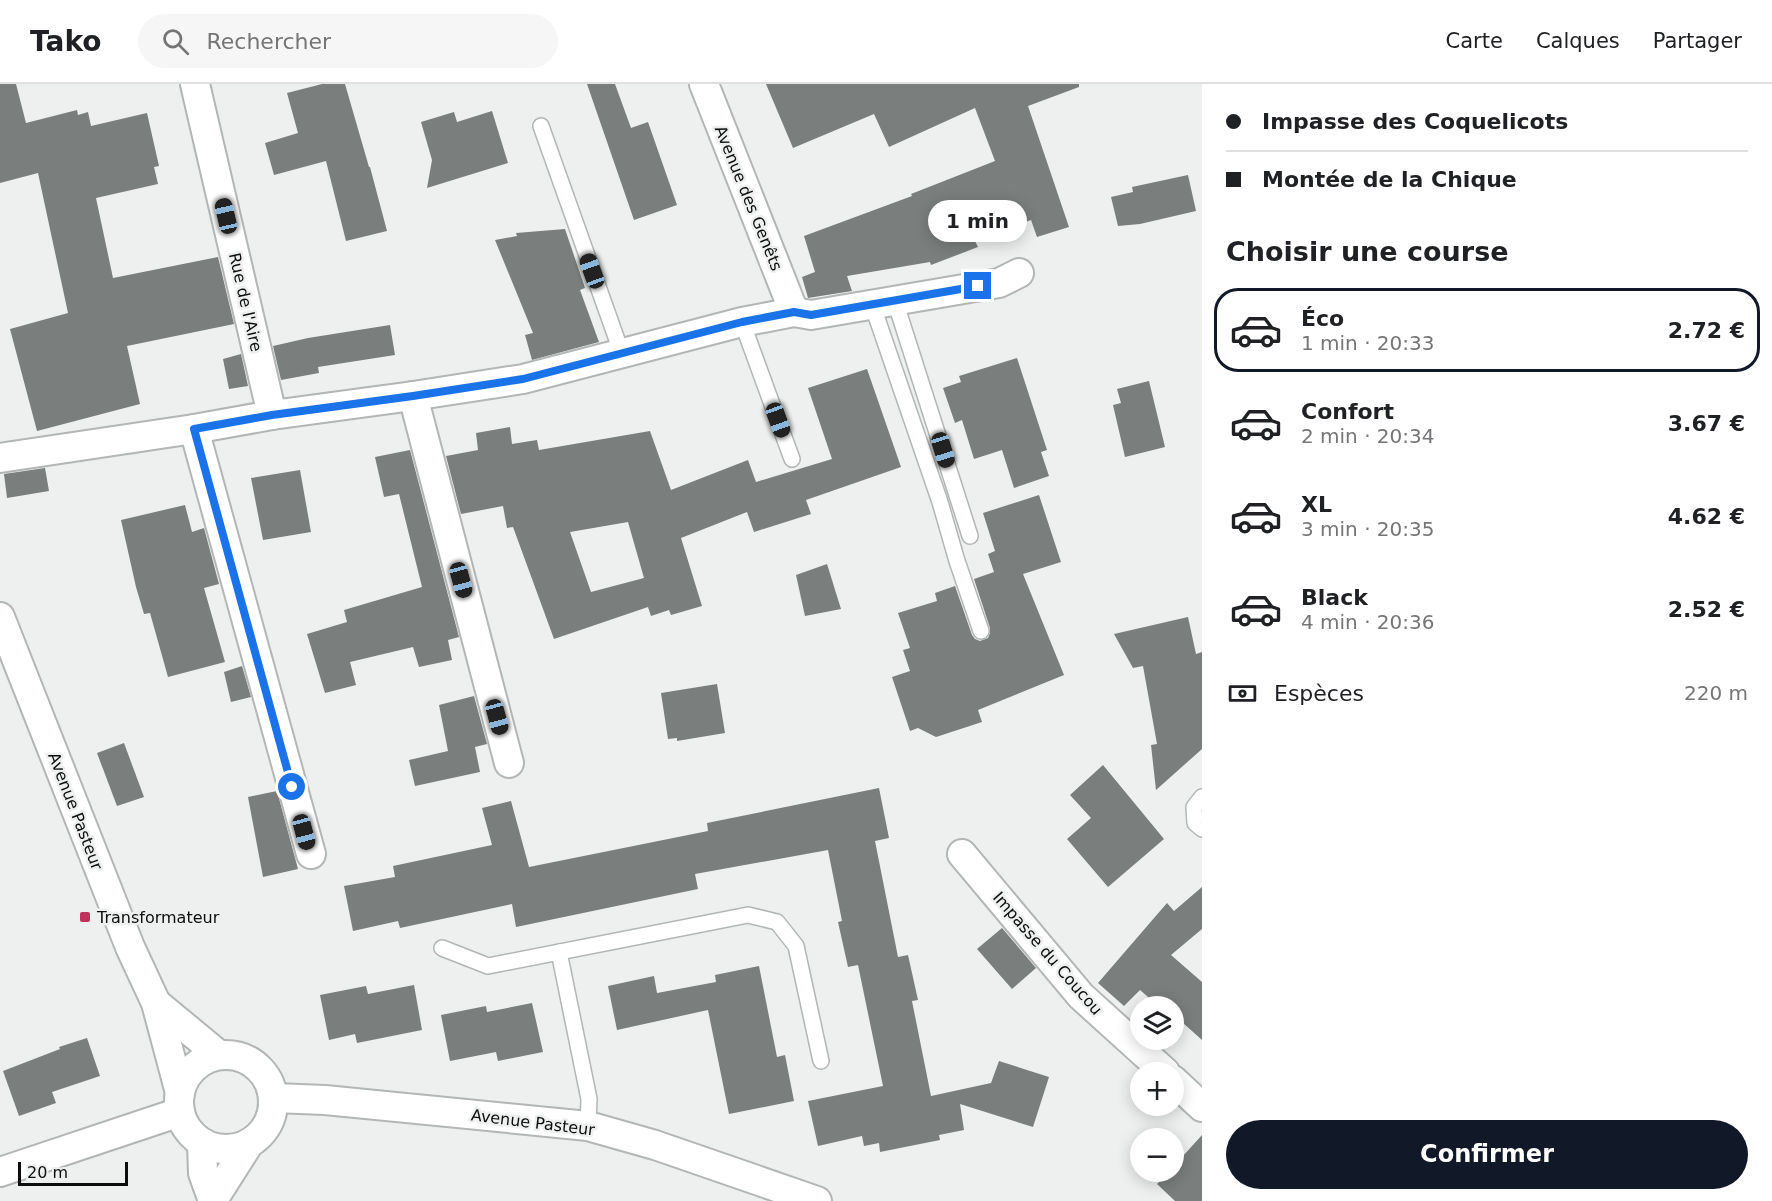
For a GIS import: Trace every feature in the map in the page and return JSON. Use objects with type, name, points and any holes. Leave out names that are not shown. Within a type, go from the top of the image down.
[{"type":"street","name":"Rue de l'Aire","points":[[195,84],[272,415]]},
{"type":"street","name":"Avenue des Genêts","points":[[704,84],[794,312]]},
{"type":"street","points":[[0,458],[272,415],[523,379],[742,322],[794,312],[811,315],[999,283],[1019,273]]},
{"type":"street","points":[[413,396],[509,763]]},
{"type":"street","points":[[194,429],[311,854]]},
{"type":"street","name":"Avenue Pasteur","points":[[0,617],[130,947],[156,1003],[180,1102]]},
{"type":"street","name":"Impasse du Coucou","points":[[962,854],[1081,996],[1154,1062]]},
{"type":"street","name":"Avenue Pasteur","points":[[156,1003],[219,1055]]},
{"type":"street","points":[[213,1200],[248,1145],[259,1137],[268,1125],[273,1112],[274,1098],[270,1083],[262,1070],[250,1060],[235,1055],[219,1055],[206,1059],[194,1067],[184,1079],[180,1102],[184,1125],[202,1144],[217,1149],[232,1149],[248,1145]]},
{"type":"street","points":[[1184,1090],[1202,1107]]},
{"type":"street","name":"Avenue Pasteur","points":[[274,1098],[325,1100],[588,1126],[656,1144],[818,1201]]},
{"type":"street","points":[[0,1172],[180,1102]]},
{"type":"street","points":[[202,1144],[203,1173],[213,1200]]},
{"type":"lane","points":[[541,126],[622,354]]},
{"type":"lane","points":[[884,303],[970,536]]},
{"type":"lane","points":[[884,303],[957,561],[981,631]]},
{"type":"lane","points":[[742,322],[792,459]]},
{"type":"lane","points":[[1202,797],[1194,807],[1195,823],[1202,829]]},
{"type":"lane","points":[[442,948],[488,966],[748,915],[777,922],[796,946],[821,1061]]},
{"type":"lane","points":[[559,952],[589,1100],[588,1126]]},
{"type":"building","points":[[0,84],[16,84],[26,123],[77,110],[78,115],[88,112],[91,126],[147,113],[159,166],[154,167],[158,184],[96,198],[113,278],[218,257],[234,324],[127,346],[140,404],[37,431],[10,329],[68,313],[38,173],[0,183]]},
{"type":"building","points":[[322,84],[345,84],[387,231],[346,241],[326,161],[274,175],[265,143],[298,133],[287,93]]},
{"type":"building","points":[[587,84],[615,84],[631,128],[648,122],[677,205],[634,220]]},
{"type":"building","points":[[766,84],[1079,84],[1079,87],[1028,106],[1069,227],[1037,237],[1031,220],[975,241],[978,247],[931,265],[930,262],[847,276],[852,291],[808,298],[802,277],[815,272],[804,236],[912,196],[911,194],[995,161],[975,108],[889,147],[874,114],[793,148]]},
{"type":"building","points":[[492,111],[508,163],[427,188],[432,160],[421,122],[454,112],[457,122]]},
{"type":"building","points":[[1188,175],[1196,211],[1140,224],[1118,226],[1111,197],[1133,192],[1132,187]]},
{"type":"building","points":[[565,229],[585,288],[580,290],[599,342],[532,360],[525,335],[533,333],[495,240],[517,236],[516,233]]},
{"type":"building","points":[[390,325],[395,355],[318,367],[319,373],[281,380],[273,346]]},
{"type":"building","points":[[241,354],[248,386],[229,389],[223,359]]},
{"type":"building","points":[[1017,358],[1047,450],[1041,452],[1049,476],[1014,488],[1002,450],[974,459],[962,420],[955,423],[943,388],[961,382],[959,376]]},
{"type":"building","points":[[867,369],[901,467],[806,500],[811,514],[754,532],[747,512],[681,538],[702,606],[671,615],[669,610],[651,616],[648,607],[554,639],[513,527],[507,528],[503,506],[461,514],[446,456],[478,450],[476,433],[510,427],[512,444],[537,440],[539,450],[650,431],[671,490],[748,460],[756,482],[832,459],[808,388]],"holes":[[[628,522],[644,578],[591,592],[570,532]]]},
{"type":"building","points":[[1149,381],[1165,447],[1125,457],[1113,405],[1121,403],[1117,389]]},
{"type":"building","points":[[410,450],[459,637],[448,640],[452,660],[419,667],[413,647],[350,662],[356,685],[325,693],[307,634],[347,622],[344,610],[422,587],[399,494],[384,497],[375,457]]},
{"type":"building","points":[[45,468],[49,491],[7,498],[4,474]]},
{"type":"building","points":[[300,470],[311,532],[263,540],[251,478]]},
{"type":"building","points":[[1039,495],[1061,562],[1023,574],[1064,675],[978,710],[982,722],[936,737],[918,728],[910,731],[892,677],[910,671],[903,650],[910,648],[898,613],[937,601],[935,593],[955,586],[972,635],[980,641],[988,638],[990,628],[974,579],[994,572],[988,554],[995,551],[983,513]]},
{"type":"building","points":[[185,505],[192,532],[204,528],[219,584],[204,588],[225,662],[168,677],[150,613],[144,614],[121,520]]},
{"type":"building","points":[[827,564],[841,609],[805,616],[796,575]]},
{"type":"building","points":[[1188,617],[1196,654],[1202,652],[1202,749],[1156,790],[1151,745],[1157,744],[1143,666],[1133,668],[1114,634]]},
{"type":"building","points":[[242,666],[251,697],[231,702],[224,672]]},
{"type":"building","points":[[717,684],[725,733],[677,741],[677,738],[668,739],[661,693]]},
{"type":"building","points":[[474,696],[487,744],[475,747],[480,772],[415,786],[409,760],[448,751],[439,705]]},
{"type":"building","points":[[124,743],[144,797],[117,806],[97,753]]},
{"type":"building","points":[[1103,765],[1164,839],[1108,887],[1067,839],[1091,818],[1070,795]]},
{"type":"building","points":[[879,788],[889,838],[875,841],[898,957],[908,955],[918,1000],[912,1001],[931,1096],[991,1083],[999,1061],[1049,1077],[1033,1127],[960,1104],[964,1130],[939,1135],[940,1140],[880,1152],[879,1143],[864,1146],[862,1136],[818,1146],[808,1101],[883,1086],[858,965],[848,967],[838,922],[842,921],[828,850],[695,874],[698,889],[516,927],[512,904],[400,928],[398,921],[353,931],[344,886],[395,877],[393,866],[492,845],[482,808],[511,801],[529,867],[708,831],[707,823]]},
{"type":"building","points":[[277,791],[298,869],[263,877],[248,797]]},
{"type":"building","points":[[1202,887],[1202,929],[1171,955],[1202,982],[1202,1040],[1184,1024],[1184,996],[1147,996],[1140,990],[1134,996],[1130,996],[1130,1000],[1124,1006],[1098,983],[1167,903],[1174,911]]},
{"type":"building","points":[[1002,928],[1036,968],[1012,989],[977,949]]},
{"type":"building","points":[[759,966],[777,1057],[785,1055],[794,1101],[729,1114],[708,1010],[617,1030],[608,986],[654,976],[657,993],[716,982],[715,975]]},
{"type":"building","points":[[414,985],[422,1030],[357,1043],[355,1034],[329,1040],[320,995],[366,986],[368,994]]},
{"type":"building","points":[[532,1003],[543,1052],[498,1061],[496,1052],[450,1061],[441,1015],[486,1006],[487,1012]]},
{"type":"building","points":[[87,1038],[100,1076],[52,1092],[56,1103],[19,1116],[3,1071],[60,1049],[59,1047]]},
{"type":"building","points":[[1202,1135],[1202,1201],[1175,1201],[1157,1184],[1159,1182],[1184,1182],[1184,1155]]},
{"type":"place","name":"Transformateur","points":[[85,917]]},
{"type":"route","points":[[292,787],[194,429],[272,415],[523,379],[742,322],[794,312],[811,315],[978,286]]}]
